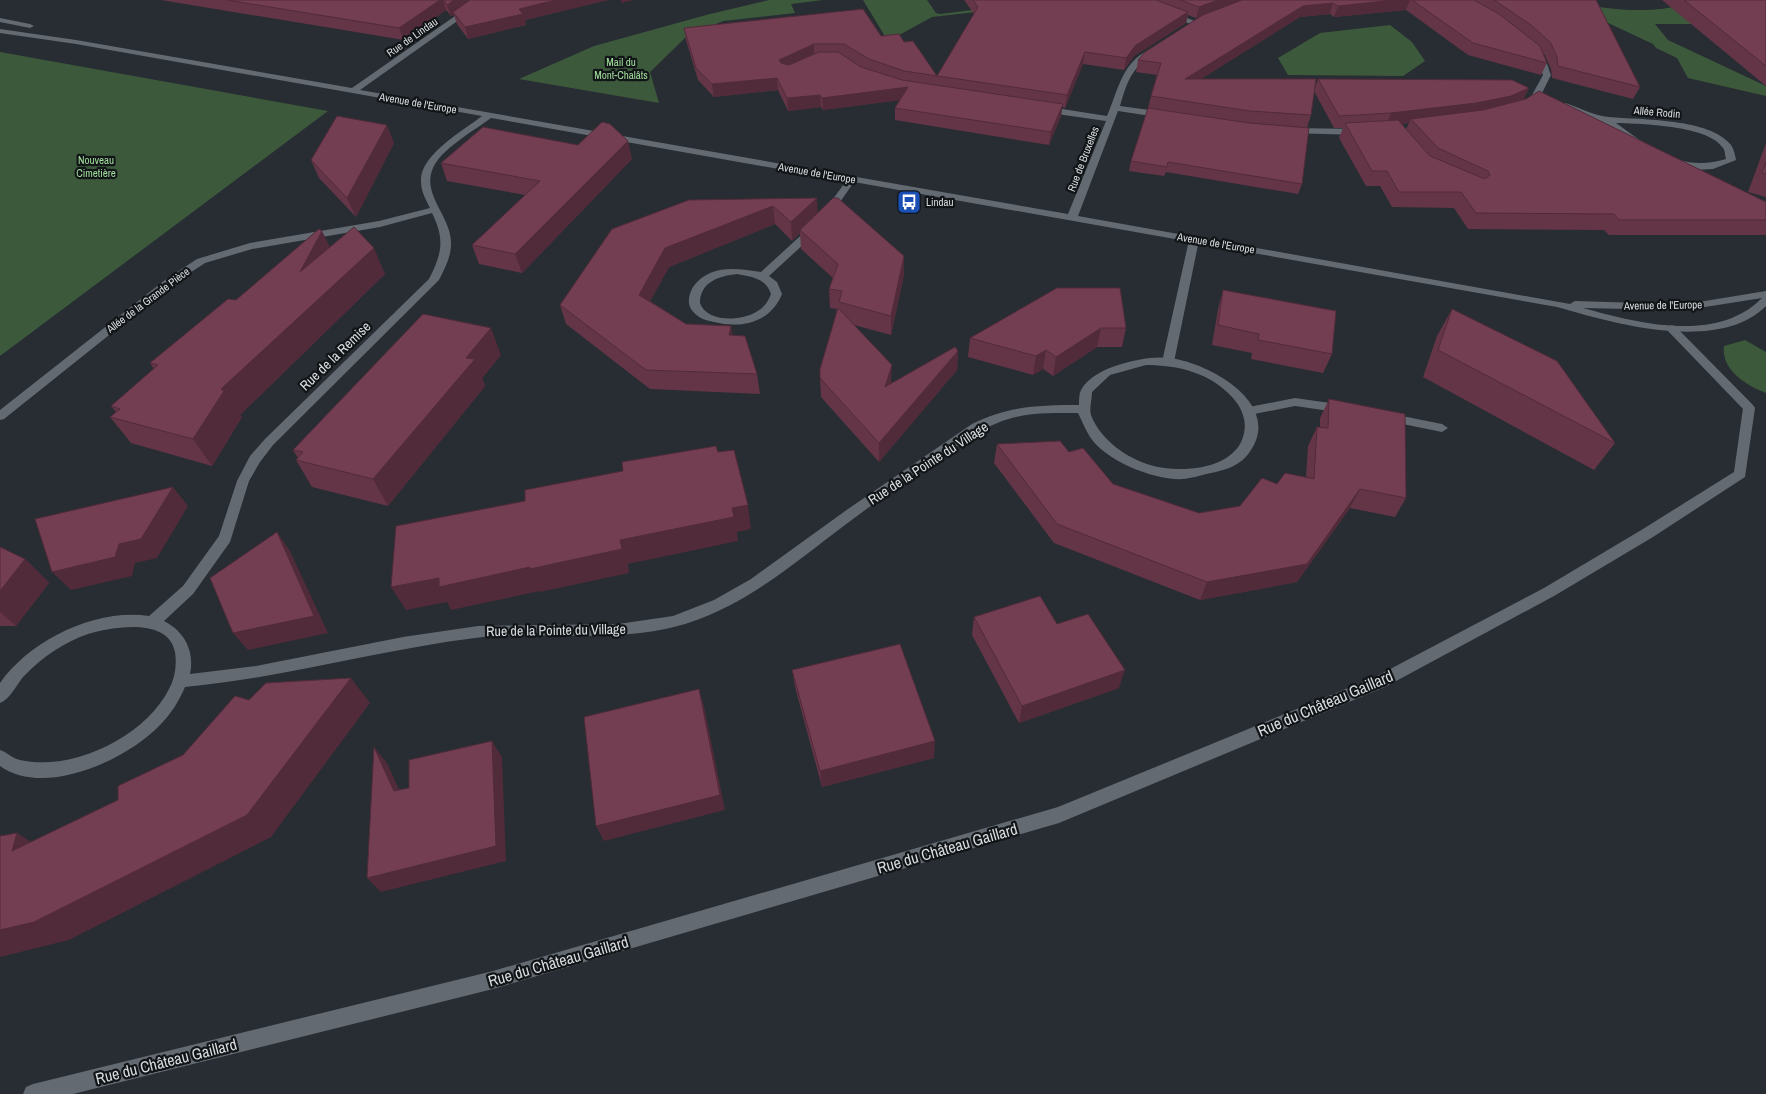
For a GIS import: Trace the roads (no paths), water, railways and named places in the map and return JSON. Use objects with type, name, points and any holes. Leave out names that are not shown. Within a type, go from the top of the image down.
[{"type":"street","points":[[1133,0],[1196,23]]},
{"type":"street","name":"Rue de Lindau","points":[[353,91],[478,1]]},
{"type":"street","name":"Avenue de l'Europe","points":[[0,20],[71,34],[76,42]]},
{"type":"street","points":[[1189,28],[1205,20]]},
{"type":"street","name":"Avenue de l'Europe","points":[[0,25],[76,42]]},
{"type":"street","name":"Avenue de l'Europe","points":[[0,31],[76,42],[1558,304],[1607,318],[1672,329],[1710,328],[1747,317],[1766,300]]},
{"type":"street","points":[[1515,110],[1544,99],[1547,75],[1540,56],[1524,43]]},
{"type":"street","name":"Rue de Bruxelles","points":[[1072,218],[1115,108],[1124,79],[1138,60],[1159,47]]},
{"type":"street","name":"Allée Rodin","points":[[1544,99],[1606,120],[1671,124],[1704,132],[1727,146],[1732,154],[1731,160],[1722,165],[1702,167],[1666,160],[1644,149],[1606,120]]},
{"type":"street","points":[[1034,107],[1110,119]]},
{"type":"street","points":[[1115,108],[1176,117]]},
{"type":"street","name":"Rue de la Remise","points":[[152,623],[188,590],[225,538],[243,481],[255,459],[269,442],[434,280],[443,267],[448,242],[444,225],[425,188],[428,169],[439,154],[489,115]]},
{"type":"street","points":[[1285,131],[1371,131]]},
{"type":"street","points":[[762,276],[824,219],[852,179]]},
{"type":"street","name":"Allée de la Grande Pièce","points":[[0,416],[168,282],[201,260],[250,246],[380,224],[436,209]]},
{"type":"street","points":[[1168,362],[1194,240]]},
{"type":"street","points":[[737,271],[762,276],[771,281],[776,288],[778,297],[774,305],[756,318],[742,322],[722,321],[704,316],[696,309],[693,301],[694,292],[710,278],[723,273],[737,271]]},
{"type":"street","name":"Avenue de l'Europe","points":[[1558,304],[1672,306],[1706,304],[1766,294]]},
{"type":"street","name":"Rue du Château Gaillard","points":[[33,1094],[493,980],[1059,816],[1380,682],[1557,587],[1648,533],[1740,474],[1749,408],[1672,329]]},
{"type":"street","points":[[1146,361],[1168,362],[1194,367],[1218,378],[1237,394],[1249,411],[1252,430],[1246,447],[1232,462],[1209,471],[1181,474],[1152,471],[1124,460],[1102,445],[1088,428],[1082,409],[1085,394],[1094,381],[1107,371],[1125,364],[1146,361]]},
{"type":"street","points":[[1249,411],[1295,402],[1357,411]]},
{"type":"street","name":"Rue de la Pointe du Village","points":[[181,681],[225,678],[431,638],[530,629],[606,632],[630,630],[677,620],[700,612],[736,594],[982,425],[1011,412],[1082,409]]},
{"type":"street","points":[[1376,415],[1442,428]]},
{"type":"street","points":[[0,696],[8,682],[32,659],[62,640],[94,626],[125,621],[152,623],[169,631],[180,644],[185,661],[181,681],[166,707],[142,731],[111,752],[76,766],[42,771],[14,767],[0,757]]},
{"type":"place","name":"Lindau","points":[[909,202]]},
{"type":"park label","name":"Mail du Mont-Chalâts","points":[[621,68]]},
{"type":"park label","name":"Nouveau Cimetière","points":[[96,166]]}]
